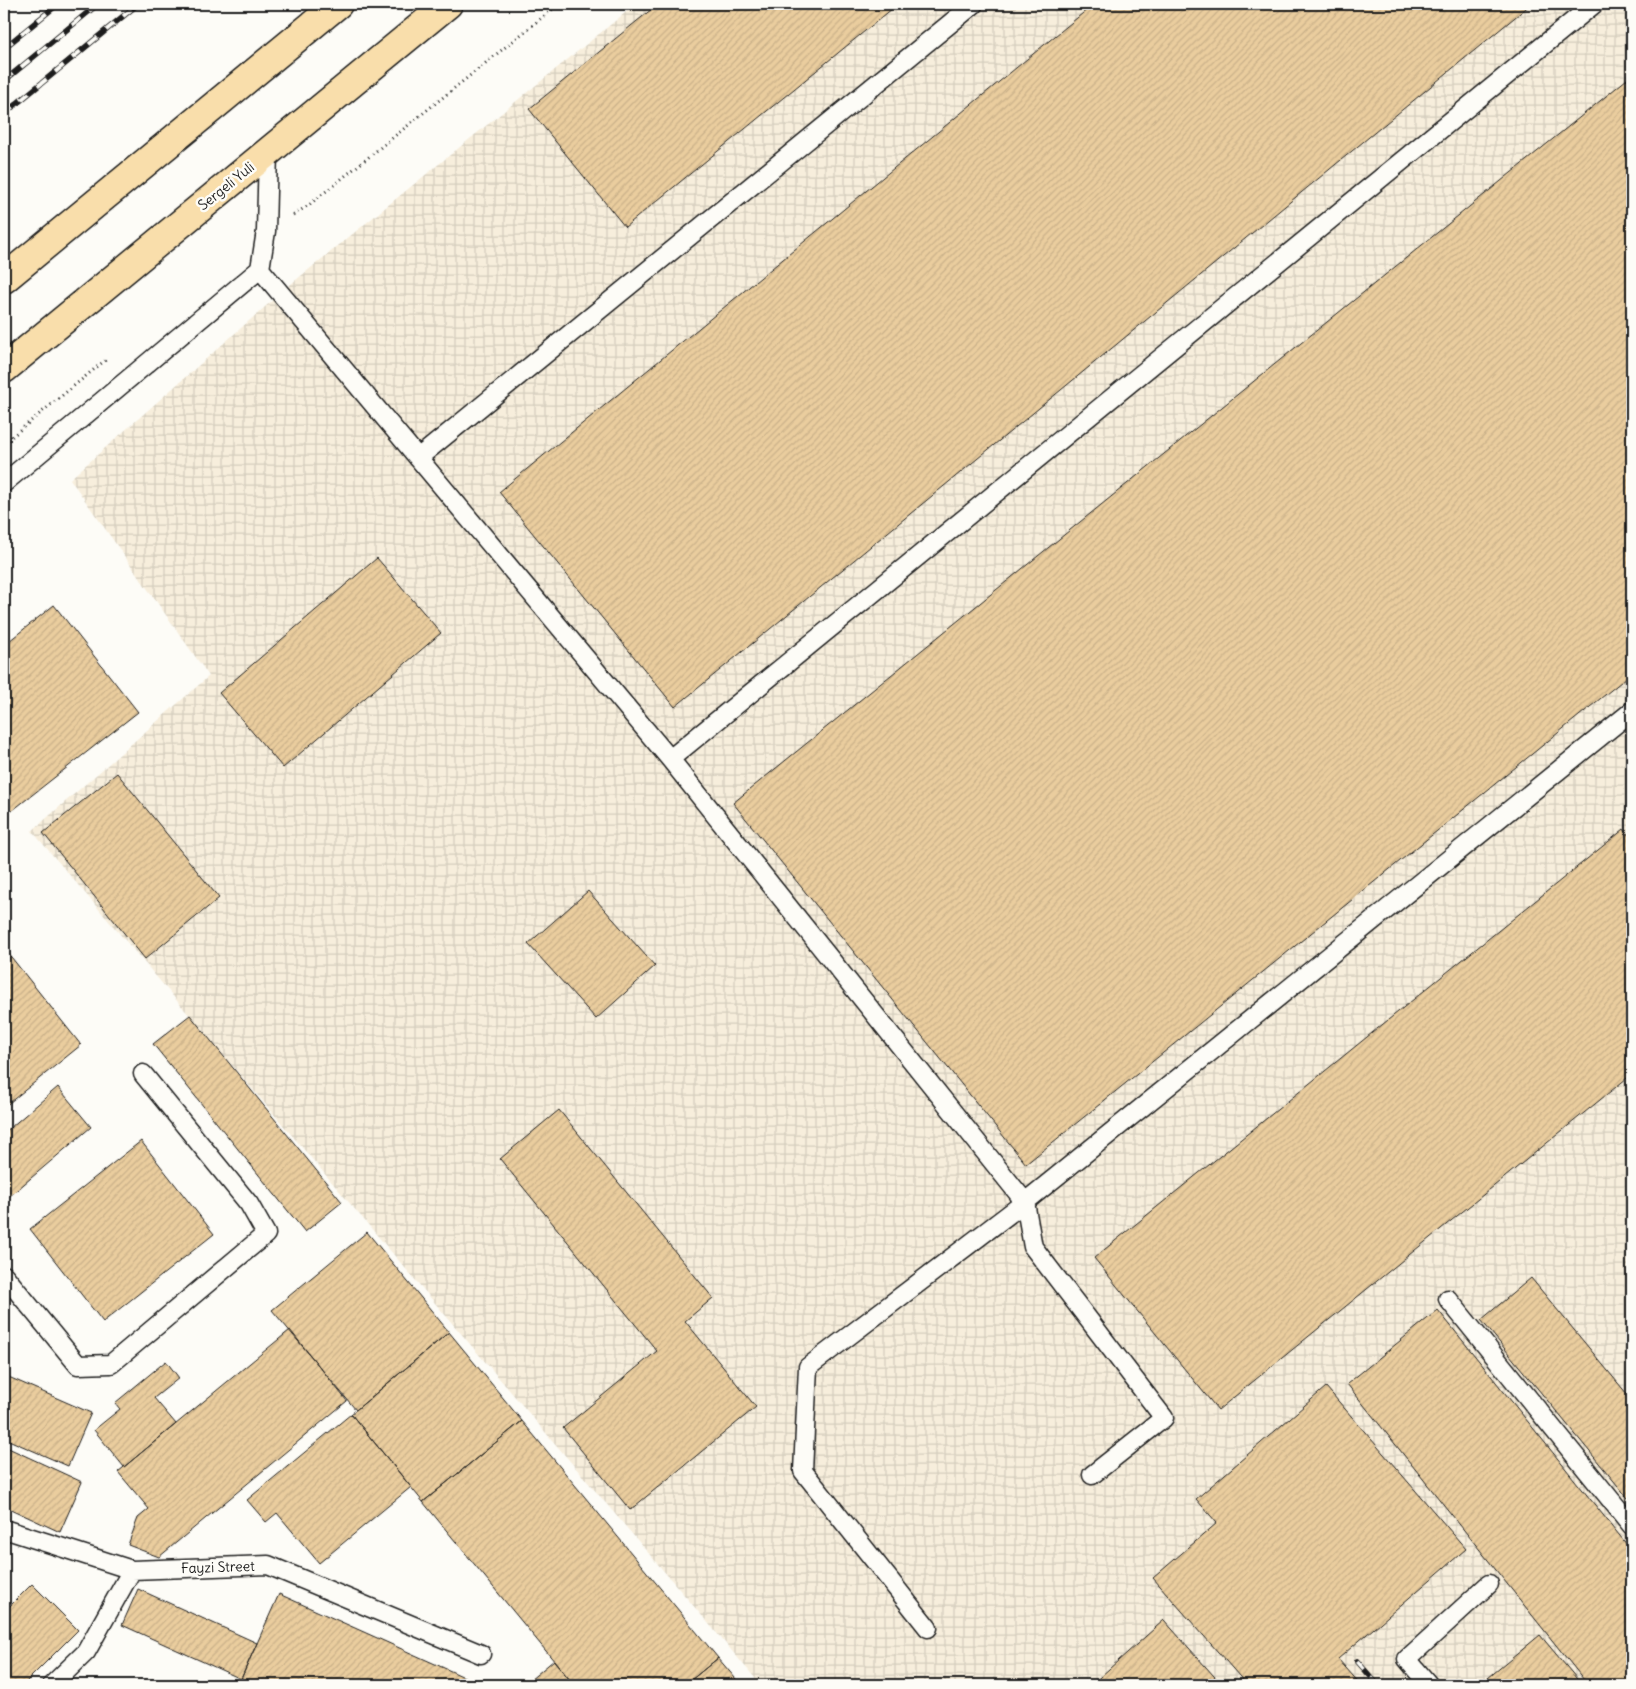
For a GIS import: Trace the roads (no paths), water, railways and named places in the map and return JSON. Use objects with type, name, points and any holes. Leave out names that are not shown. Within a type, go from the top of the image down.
[{"type":"main road","points":[[4,279],[338,4]]},
{"type":"main road","name":"Sergeli Yuli","points":[[4,369],[448,4]]},
{"type":"lane","points":[[418,458],[974,4]]},
{"type":"lane","points":[[670,759],[1594,4]]},
{"type":"lane","points":[[4,483],[260,269],[266,231],[268,151]]},
{"type":"lane","points":[[260,269],[670,759],[1025,1202],[1032,1248],[1164,1418],[1092,1475]]},
{"type":"lane","points":[[928,1628],[803,1471],[808,1367],[1025,1202],[1632,711]]},
{"type":"lane","points":[[4,1275],[78,1365],[111,1364],[266,1234],[249,1204],[143,1074]]},
{"type":"lane","points":[[1448,1298],[1632,1526]]},
{"type":"lane","name":"Fayzi Street","points":[[4,1529],[132,1570],[268,1565],[481,1654]]},
{"type":"lane","points":[[52,1685],[86,1652],[132,1570]]},
{"type":"lane","points":[[1429,1685],[1407,1659],[1489,1584]]},
{"type":"railway","points":[[4,48],[58,4]]},
{"type":"railway","points":[[4,81],[98,4]]},
{"type":"railway","points":[[4,114],[138,4]]},
{"type":"railway","points":[[1357,1661],[1378,1685]]}]
